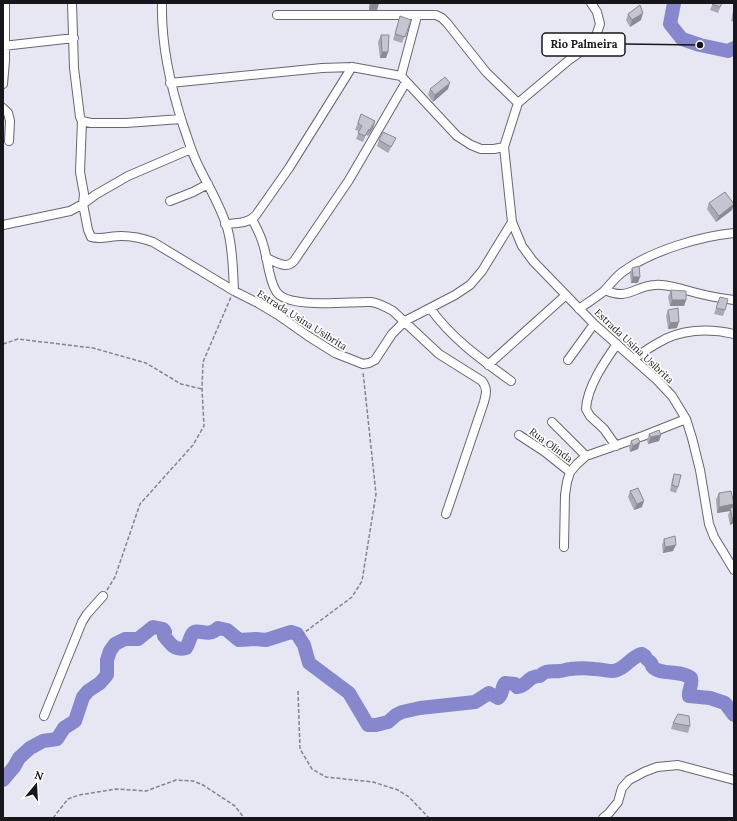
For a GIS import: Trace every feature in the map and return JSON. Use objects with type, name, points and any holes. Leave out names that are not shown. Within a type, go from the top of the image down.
[{"type":"street","points":[[3,84],[5,60],[5,3]]},
{"type":"street","points":[[72,3],[74,68],[80,117],[82,121],[80,172],[84,194],[83,204]]},
{"type":"street","points":[[162,3],[162,32],[170,82],[191,149],[217,202],[228,231],[232,258],[234,291]]},
{"type":"street","points":[[276,15],[429,15],[442,18],[486,72],[518,103],[569,60],[586,48],[596,36],[600,24],[597,12],[592,3]]},
{"type":"street","points":[[266,258],[285,265],[289,265],[294,261],[349,180],[404,79],[417,16]]},
{"type":"street","points":[[4,46],[74,38]]},
{"type":"street","points":[[170,82],[322,68],[352,67],[404,79],[458,136],[471,145],[481,149],[504,147]]},
{"type":"street","points":[[225,224],[246,222],[252,219],[285,174],[352,67]]},
{"type":"street","name":"Estrada Usina Usibrita","points":[[518,103],[504,147],[512,222],[522,246],[579,309],[672,396],[686,419],[692,438],[700,470],[709,524],[717,544],[734,570]]},
{"type":"street","points":[[3,108],[8,113],[10,120],[9,141]]},
{"type":"street","points":[[82,121],[91,123],[126,123],[181,119]]},
{"type":"street","points":[[3,225],[70,211],[128,176],[191,149]]},
{"type":"street","points":[[170,200],[193,192],[208,184]]},
{"type":"street","name":"Estrada Usina Usibrita","points":[[83,204],[88,230],[91,237],[98,238],[120,236],[143,238],[153,242],[234,291],[278,315],[335,353],[363,364]]},
{"type":"street","points":[[252,219],[263,244],[276,292],[285,298],[301,302],[337,304],[363,302],[379,304],[393,311],[439,354],[477,378],[486,387],[484,402],[446,514]]},
{"type":"street","points":[[363,364],[370,363],[375,360],[392,334],[404,321],[455,296],[470,285],[482,272],[512,222]]},
{"type":"street","points":[[579,309],[605,290],[622,272],[646,257],[699,240],[734,233]]},
{"type":"street","points":[[605,290],[618,295],[647,286],[665,285],[734,300]]},
{"type":"street","points":[[488,365],[566,295]]},
{"type":"street","points":[[430,308],[453,336],[488,365],[511,381]]},
{"type":"street","points":[[568,360],[594,324]]},
{"type":"street","points":[[634,359],[659,342],[676,335],[697,330],[713,330],[734,334]]},
{"type":"street","points":[[616,446],[604,429],[590,416],[586,409],[588,398],[597,377],[604,363],[617,344]]},
{"type":"street","points":[[564,547],[565,495],[570,472],[586,456],[686,419]]},
{"type":"street","points":[[552,422],[586,456]]},
{"type":"street","name":"Rua Olinda","points":[[519,435],[545,452],[570,472]]},
{"type":"street","points":[[44,716],[82,622],[103,596]]},
{"type":"street","points":[[603,818],[618,802],[622,788],[629,780],[657,767],[678,765],[734,780]]},
{"type":"path","points":[[103,596],[115,577],[140,504],[193,445],[204,426],[202,389],[203,362],[234,291]]},
{"type":"path","points":[[3,344],[18,339],[93,348],[146,363],[181,384],[202,389]]},
{"type":"path","points":[[301,634],[352,597],[362,581],[376,494],[363,364]]},
{"type":"path","points":[[298,691],[300,749],[312,770],[326,777],[373,782],[398,790],[410,798],[429,818]]},
{"type":"path","points":[[53,818],[68,799],[79,795],[116,790],[146,791],[176,780],[192,780],[203,785],[235,806],[244,818]]},
{"type":"building","points":[[722,3],[720,7],[712,4]]},
{"type":"building","points":[[640,5],[643,13],[632,20],[628,14]]},
{"type":"building","points":[[400,16],[411,20],[405,37],[395,34]]},
{"type":"building","points":[[381,35],[389,35],[388,52],[382,52]]},
{"type":"building","points":[[445,77],[450,83],[435,95],[430,89]]},
{"type":"building","points":[[361,114],[375,121],[365,136],[358,133],[362,126],[358,123]]},
{"type":"building","points":[[383,132],[396,138],[391,147],[379,140]]},
{"type":"building","points":[[725,192],[734,204],[719,216],[709,203]]},
{"type":"building","points":[[639,266],[640,277],[633,277],[632,268]]},
{"type":"building","points":[[671,290],[686,291],[686,300],[672,300]]},
{"type":"building","points":[[720,297],[728,299],[725,310],[716,308]]},
{"type":"building","points":[[678,308],[679,322],[670,323],[668,310]]},
{"type":"building","points":[[659,430],[661,435],[651,437],[649,434]]},
{"type":"building","points":[[638,438],[640,442],[633,446],[631,441]]},
{"type":"building","points":[[674,474],[681,475],[678,487],[672,485]]},
{"type":"building","points":[[638,488],[644,501],[637,504],[630,491]]},
{"type":"building","points":[[731,491],[734,504],[719,507],[719,493]]},
{"type":"building","points":[[734,507],[734,518],[732,518],[730,508]]},
{"type":"building","points":[[675,536],[676,545],[665,547],[664,539]]},
{"type":"building","points":[[678,714],[689,716],[690,726],[673,723]]},
{"type":"waterway","points":[[674,3],[670,24],[682,39],[700,45],[728,51],[734,48]]},
{"type":"waterway","points":[[3,780],[14,767],[19,758],[30,748],[43,741],[57,739],[64,728],[75,721],[83,697],[107,675],[107,660],[110,651],[115,644],[125,639],[138,639],[153,627],[163,629],[165,632],[164,636],[173,646],[178,649],[186,648],[193,633],[207,633],[215,631],[218,628],[227,630],[239,640],[266,640],[291,632],[297,634],[304,645],[309,663],[349,693],[368,725],[388,722],[402,712],[420,708],[475,702],[489,693],[498,698],[501,695],[505,683],[515,684],[517,687],[521,686],[530,679],[547,672],[579,668],[611,671],[617,670],[625,666],[638,655],[642,654],[655,669],[686,675],[691,678],[689,696],[710,698],[725,703],[734,715]]},
{"type":"place","name":"Rio Palmeira","points":[[700,45]]}]
